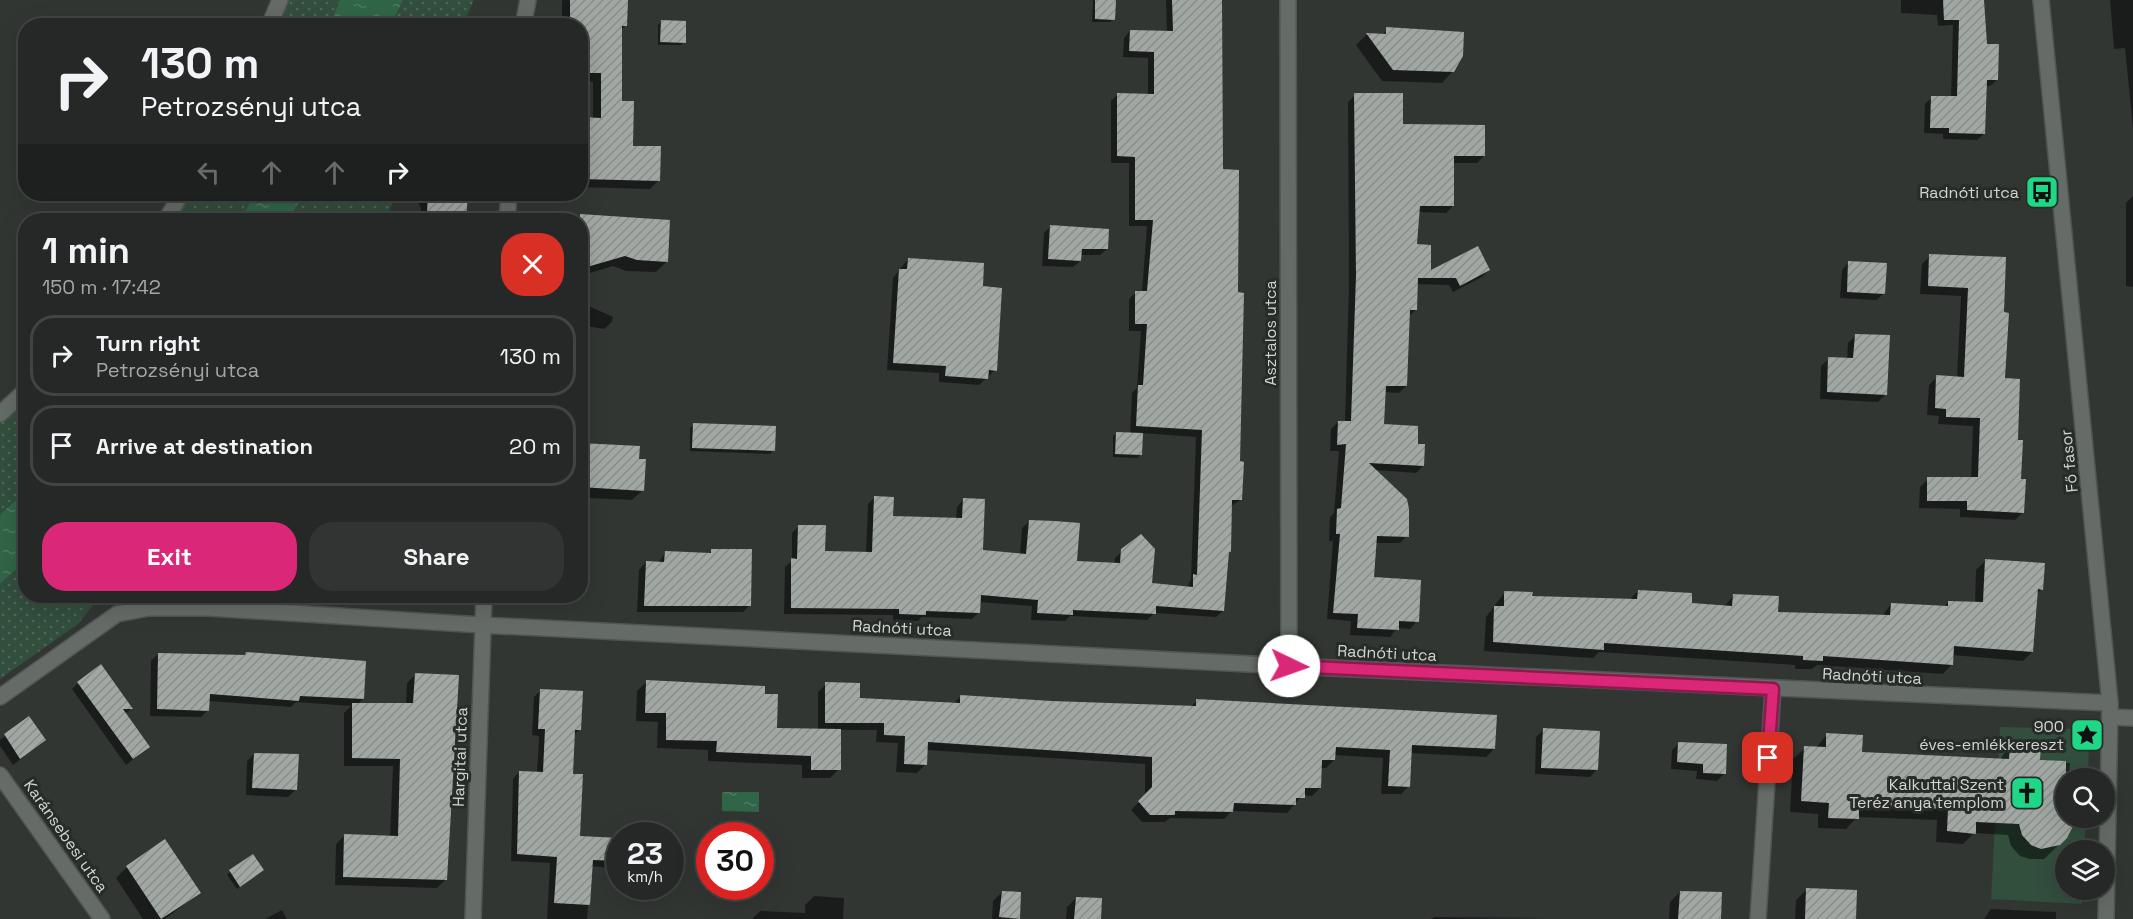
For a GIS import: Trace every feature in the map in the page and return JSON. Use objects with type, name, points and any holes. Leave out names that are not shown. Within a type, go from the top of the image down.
[{"type":"street","points":[[272,18],[280,0]]},
{"type":"street","points":[[525,18],[528,0]]},
{"type":"street","name":"Asztalos utca","points":[[1288,0],[1289,666]]},
{"type":"street","name":"Fő fasor","points":[[2041,0],[2110,710],[2106,919]]},
{"type":"street","points":[[0,414],[18,397]]},
{"type":"street","name":"Hargitai utca","points":[[473,919],[484,603]]},
{"type":"street","name":"Radnóti utca","points":[[0,697],[117,614],[149,608],[208,608],[482,625],[1773,689],[2110,710],[2133,718]]},
{"type":"street","points":[[1758,919],[1773,689]]},
{"type":"street","name":"Karánsebesi utca","points":[[0,775],[102,919]]},
{"type":"shaded area","points":[[280,0],[340,0],[332,18],[272,18]]},
{"type":"shaded area","points":[[403,0],[474,0],[466,18],[395,18]]},
{"type":"shaded area","points":[[177,201],[250,201],[244,213],[170,213]]},
{"type":"shaded area","points":[[299,201],[393,201],[389,213],[293,213]]},
{"type":"shaded area","points":[[18,397],[18,498],[0,515],[0,414]]},
{"type":"shaded area","points":[[18,567],[18,603],[94,603],[78,624],[0,679],[0,584]]},
{"type":"shaded area","points":[[2000,727],[2080,729],[2089,743],[2088,768],[2055,768],[2055,828],[2085,828],[2085,840],[2055,840],[2055,900],[2082,900],[2082,904],[1991,899]]},
{"type":"water","points":[[340,0],[403,0],[394,18],[332,18]]},
{"type":"water","points":[[250,201],[299,201],[293,213],[244,213]]},
{"type":"water","points":[[18,498],[18,567],[0,584],[0,515]]},
{"type":"water","points":[[722,792],[759,792],[759,812],[722,811]]},
{"type":"building","points":[[570,0],[628,0],[627,26],[622,26],[622,101],[634,101],[633,146],[661,146],[660,181],[588,179],[588,117],[601,118],[601,73],[588,73],[588,18],[570,18]]},
{"type":"building","points":[[1095,0],[1116,0],[1115,20],[1095,19]]},
{"type":"building","points":[[1172,0],[1222,0],[1223,169],[1239,170],[1238,292],[1244,293],[1240,461],[1244,462],[1242,500],[1232,500],[1231,552],[1229,552],[1224,611],[1156,606],[1156,614],[1073,610],[1073,615],[1037,613],[1038,600],[981,595],[980,613],[926,611],[926,615],[899,614],[899,609],[791,608],[791,558],[797,559],[798,525],[826,525],[825,551],[872,552],[874,496],[894,497],[893,516],[962,518],[963,498],[985,499],[983,550],[1026,554],[1029,520],[1080,523],[1077,561],[1120,563],[1121,549],[1141,534],[1155,549],[1152,583],[1193,587],[1193,574],[1197,575],[1202,430],[1136,426],[1138,385],[1143,385],[1147,324],[1135,324],[1135,291],[1147,291],[1153,220],[1135,220],[1135,157],[1117,156],[1117,93],[1154,94],[1154,52],[1129,51],[1130,30],[1173,31]]},
{"type":"building","points":[[1943,0],[1984,0],[1987,44],[1999,44],[1998,80],[1987,80],[1985,134],[1949,133],[1949,128],[1930,128],[1931,96],[1957,96],[1959,20],[1944,20]]},
{"type":"building","points":[[661,20],[686,21],[686,43],[660,42]]},
{"type":"building","points":[[1386,27],[1464,32],[1463,56],[1454,72],[1393,70],[1366,33],[1386,34]]},
{"type":"building","points":[[1354,93],[1403,93],[1403,124],[1485,125],[1485,156],[1454,156],[1454,206],[1420,206],[1417,244],[1431,245],[1431,270],[1478,246],[1490,270],[1460,286],[1456,278],[1418,278],[1417,310],[1410,310],[1407,386],[1386,386],[1384,424],[1418,426],[1418,444],[1425,444],[1424,466],[1369,463],[1407,499],[1409,509],[1409,537],[1377,536],[1374,577],[1421,580],[1419,622],[1399,621],[1399,630],[1357,628],[1358,614],[1333,613],[1340,534],[1336,534],[1337,509],[1341,508],[1346,444],[1337,445],[1338,421],[1351,421],[1356,276]]},
{"type":"building","points":[[428,201],[467,201],[467,213],[427,212]]},
{"type":"building","points":[[588,215],[670,220],[668,262],[637,260],[625,256],[588,267]]},
{"type":"building","points":[[1050,225],[1109,229],[1108,249],[1082,249],[1081,261],[1048,259]]},
{"type":"building","points":[[1929,254],[2006,257],[2004,312],[2009,313],[2005,378],[2020,379],[2018,440],[2023,440],[2021,479],[2026,479],[2024,513],[1967,510],[1967,501],[1927,501],[1927,477],[1978,477],[1980,418],[1946,417],[1946,409],[1935,408],[1936,375],[1964,377],[1968,288],[1928,286]]},
{"type":"building","points":[[908,258],[984,263],[983,286],[1002,288],[997,371],[989,370],[988,379],[945,376],[946,366],[893,363],[899,269],[907,269]]},
{"type":"building","points":[[1848,261],[1887,263],[1885,294],[1847,292]]},
{"type":"building","points":[[1855,334],[1890,335],[1887,395],[1827,392],[1828,357],[1853,358]]},
{"type":"building","points":[[693,423],[776,426],[775,451],[692,448]]},
{"type":"building","points":[[1116,432],[1143,433],[1142,455],[1115,454]]},
{"type":"building","points":[[588,443],[640,446],[639,459],[646,459],[644,491],[588,488]]},
{"type":"building","points":[[711,549],[752,549],[751,606],[644,606],[646,561],[664,562],[665,551],[711,553]]},
{"type":"building","points":[[1985,559],[2045,563],[2043,590],[2038,589],[2033,652],[1954,646],[1953,665],[1823,656],[1823,661],[1803,660],[1803,656],[1604,643],[1604,650],[1493,642],[1494,606],[1504,606],[1504,591],[1533,592],[1532,596],[1637,599],[1638,590],[1692,593],[1692,603],[1732,606],[1733,594],[1779,596],[1778,612],[1890,615],[1891,603],[1948,606],[1948,601],[1983,602]]},
{"type":"building","points":[[246,652],[366,661],[364,699],[300,696],[299,701],[210,694],[209,711],[157,709],[158,653],[245,655]]},
{"type":"building","points":[[101,664],[133,709],[123,709],[150,747],[133,759],[77,682]]},
{"type":"building","points":[[415,673],[459,675],[447,880],[343,877],[344,834],[398,836],[400,759],[352,758],[352,703],[413,703]]},
{"type":"building","points":[[646,680],[765,686],[765,694],[778,694],[777,728],[841,729],[841,770],[811,770],[811,756],[716,752],[717,741],[666,740],[666,713],[645,713]]},
{"type":"building","points":[[825,682],[860,683],[860,698],[960,703],[960,695],[1196,706],[1196,699],[1497,715],[1495,749],[1412,745],[1410,787],[1388,786],[1390,750],[1336,747],[1335,760],[1322,760],[1321,788],[1305,788],[1305,798],[1296,798],[1296,805],[1234,803],[1233,812],[1175,811],[1175,815],[1150,815],[1138,801],[1152,787],[1152,757],[928,742],[927,765],[904,764],[905,736],[884,735],[884,723],[825,723]]},
{"type":"building","points":[[540,689],[583,691],[581,730],[575,730],[573,774],[583,774],[580,836],[606,837],[606,860],[593,860],[590,905],[554,903],[557,857],[517,854],[519,771],[543,772],[545,729],[538,729]]},
{"type":"building","points":[[29,716],[46,740],[20,759],[4,734]]},
{"type":"building","points":[[1543,728],[1600,731],[1598,770],[1541,768]]},
{"type":"building","points":[[1826,733],[1863,735],[1862,752],[2009,759],[2010,744],[2041,745],[2040,760],[2066,761],[2066,768],[2055,768],[2055,828],[2072,828],[2065,840],[2055,840],[2055,846],[2041,849],[2031,845],[2022,835],[2019,824],[1976,822],[1976,834],[1947,831],[1948,809],[1859,806],[1859,819],[1828,818],[1829,803],[1801,801],[1804,746],[1826,747]]},
{"type":"building","points":[[1678,742],[1727,744],[1726,774],[1703,773],[1703,764],[1677,762]]},
{"type":"building","points":[[254,753],[299,754],[297,790],[252,788]]},
{"type":"building","points":[[165,839],[201,893],[161,919],[126,866]]},
{"type":"building","points":[[253,854],[264,870],[240,887],[229,870]]},
{"type":"building","points":[[1806,888],[1857,890],[1856,919],[1805,919]]},
{"type":"building","points":[[1002,891],[1021,892],[1020,919],[999,917]]},
{"type":"building","points":[[1680,891],[1722,892],[1721,919],[1678,919]]},
{"type":"building","points":[[1076,897],[1102,898],[1101,919],[1074,919]]},
{"type":"place","name":"Radnóti utca","points":[[2042,192]]},
{"type":"place","name":"900 éves-emlékkereszt","points":[[2087,735]]},
{"type":"place","name":"Kalkuttai Szent Teréz anya templom","points":[[2027,793]]},
{"type":"route","points":[[1289,666],[1773,689],[1768,758]]}]
